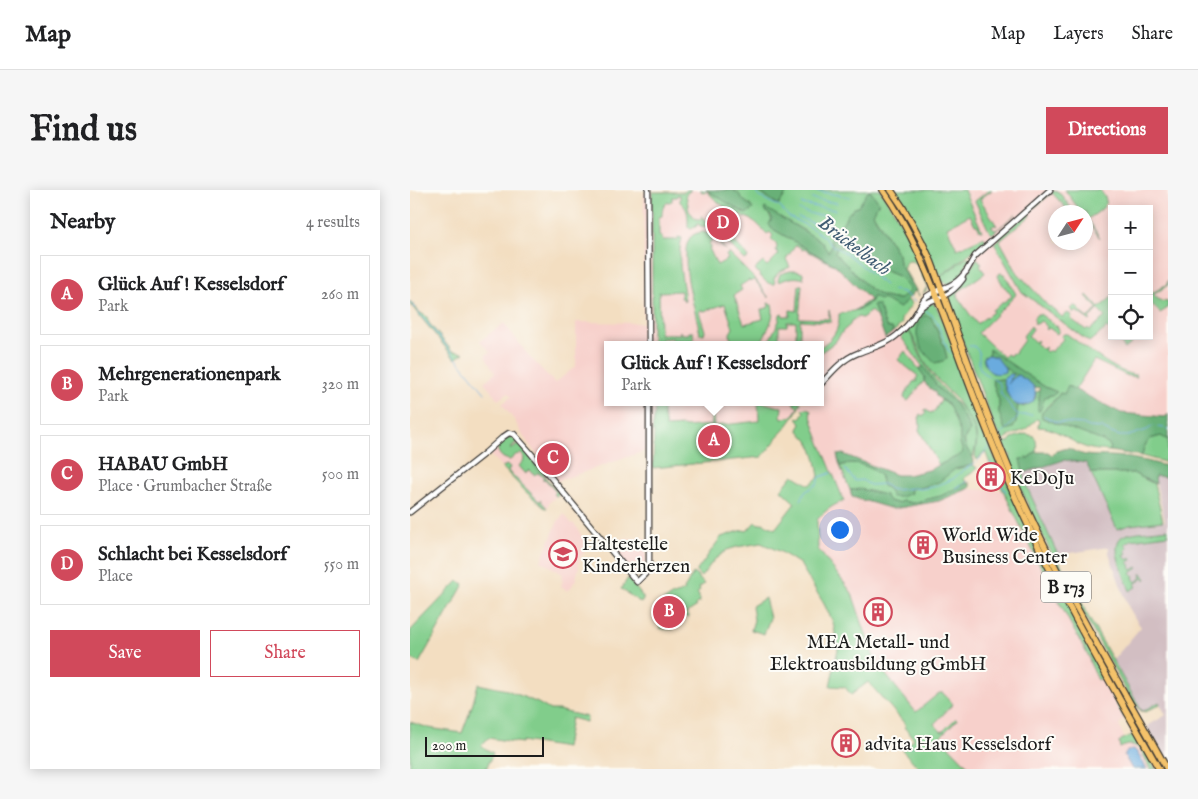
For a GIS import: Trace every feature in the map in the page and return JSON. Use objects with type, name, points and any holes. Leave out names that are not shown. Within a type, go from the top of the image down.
[{"type":"main road","name":"B 173","points":[[883,190],[912,239],[1022,511],[1070,609],[1159,769]]},
{"type":"main road","name":"B 173","points":[[891,190],[920,236],[931,261],[994,439]]},
{"type":"main road","name":"B 173","points":[[998,449],[1058,574],[1167,769]]},
{"type":"street","points":[[648,190],[649,341]]},
{"type":"street","points":[[918,310],[943,292],[958,285],[976,254],[1050,190]]},
{"type":"street","points":[[824,381],[850,356],[885,344],[898,335],[918,310],[924,299],[934,292],[943,292]]},
{"type":"street","points":[[410,512],[503,437],[509,433],[514,434],[638,582],[645,574],[649,564],[649,406]]},
{"type":"shaded area","points":[[706,190],[835,265],[871,300],[855,310],[839,314],[840,318],[873,305],[885,338],[897,330],[923,366],[919,369],[928,386],[949,405],[920,425],[919,431],[939,465],[929,470],[896,476],[844,454],[837,455],[852,497],[954,496],[967,489],[1002,490],[1089,657],[1098,680],[1102,678],[1124,718],[1119,725],[1124,738],[1119,745],[1120,748],[1131,744],[1136,745],[1150,769],[971,769],[915,711],[875,661],[852,593],[818,549],[817,520],[825,511],[835,504],[844,501],[817,435],[810,412],[799,407],[791,417],[648,432],[648,450],[558,481],[523,436],[515,421],[502,404],[511,397],[508,393],[498,400],[484,382],[495,373],[485,356],[490,352],[480,341],[504,323],[529,356],[555,383],[576,366],[576,322],[643,323],[644,193]]},
{"type":"shaded area","points":[[964,190],[1168,190],[1168,414],[1165,417],[1121,413],[1068,386],[1045,387],[984,346],[951,302],[978,259],[972,252],[955,262],[939,226],[973,211]]},
{"type":"shaded area","points":[[510,436],[519,443],[559,493],[549,503],[547,508],[526,492],[491,456],[491,449]]},
{"type":"shaded area","points":[[1064,460],[1086,463],[1117,529],[1130,525],[1165,521],[1155,476],[1168,477],[1168,764],[1148,730],[1149,725],[1166,715],[1159,702],[1144,711],[1141,710],[1113,660],[1141,627],[1128,606],[1109,553],[1109,547],[1058,555],[1027,487],[1023,473]]},
{"type":"shaded area","name":"Haltestelle Kinderherzen","points":[[564,514],[579,530],[587,542],[585,544],[588,546],[580,558],[576,579],[568,591],[561,586],[563,574],[541,561],[558,521]]},
{"type":"shaded area","points":[[646,538],[646,565],[638,575],[633,573],[607,541],[620,539]]},
{"type":"green space","points":[[691,190],[686,194],[689,211],[696,219],[702,219],[702,216],[709,223],[719,215],[720,217],[708,227],[697,224],[697,226],[691,229],[688,227],[685,207],[680,202],[680,195],[677,195],[677,197],[672,197],[672,201],[667,203],[662,211],[662,216],[659,217],[659,236],[662,237],[662,240],[678,240],[678,237],[682,238],[680,261],[685,301],[681,298],[681,291],[659,292],[660,334],[680,334],[680,331],[681,334],[693,332],[694,341],[673,341],[672,338],[652,341],[652,192],[684,192]]},
{"type":"green space","points":[[706,190],[733,190],[753,209],[746,214]]},
{"type":"green space","points":[[733,190],[756,190],[778,205],[788,190],[880,190],[911,241],[927,279],[927,287],[917,264],[913,261],[908,261],[904,269],[919,296],[915,291],[899,263],[898,254],[873,213],[879,202],[870,191],[858,207],[848,214],[838,231],[832,235],[832,245],[828,252],[805,231],[765,209],[771,218],[771,228],[835,265],[804,249],[802,250],[796,245],[786,259],[790,267],[779,272],[774,278],[775,284],[764,280],[755,269],[763,262],[767,266],[779,254],[770,232],[767,234],[754,221],[740,214],[729,224],[731,228],[718,232],[710,227],[730,212],[707,191],[724,199],[746,214],[750,205]]},
{"type":"green space","points":[[756,190],[788,190],[779,205]]},
{"type":"green space","points":[[869,190],[879,202],[873,214],[898,254],[899,263],[915,291],[900,308],[873,296],[870,301],[866,305],[855,310],[870,300],[835,265],[771,228],[769,224],[772,219],[771,216],[764,210],[765,208],[821,241],[828,252],[832,245],[830,240],[832,235],[838,231],[848,214],[858,207]],"holes":[[[845,246],[874,266],[900,277],[910,290],[901,299],[885,297],[873,291],[835,253],[837,248]]]},
{"type":"green space","points":[[894,190],[964,190],[982,231],[975,225],[970,215],[947,227],[957,249],[984,237],[986,241],[943,274],[939,275]]},
{"type":"green space","points":[[989,190],[992,190],[980,199],[997,226],[991,227],[995,230],[998,229],[992,234],[989,231],[975,201]]},
{"type":"green space","points":[[1065,190],[1100,190],[1106,201],[1104,207],[1093,216],[1093,205],[1076,205]]},
{"type":"green space","points":[[1053,191],[1059,192],[1069,205],[1063,205],[1052,193],[1028,213],[1030,216],[1000,241],[1017,272],[1049,307],[1062,317],[1068,313],[1072,316],[1071,319],[1086,330],[1088,328],[1090,330],[1105,317],[1098,310],[1089,318],[1090,321],[1076,311],[1074,313],[1071,309],[1075,305],[1087,318],[1098,309],[1087,295],[1099,308],[1108,300],[1108,329],[1089,342],[1022,292],[994,243],[1040,201]]},
{"type":"green space","points":[[707,233],[713,237],[726,250],[713,238],[711,239],[712,241],[709,243],[711,247],[709,248],[717,265],[728,259],[726,255],[729,253],[756,280],[769,298],[754,279],[740,286],[742,290],[734,295],[744,324],[763,319],[761,310],[769,307],[768,303],[772,304],[772,320],[762,341],[731,341],[730,333],[733,328],[725,304],[699,312],[705,331],[704,334],[700,334],[686,264],[687,245],[690,238],[696,234]]},
{"type":"green space","points":[[729,233],[734,237],[732,239],[748,258],[745,260],[725,240]]},
{"type":"green space","points":[[845,246],[874,266],[900,277],[911,290],[901,299],[893,299],[879,294],[867,286],[834,253],[837,248]]},
{"type":"green space","points":[[968,257],[970,259],[959,278],[949,284],[943,282],[940,277]]},
{"type":"green space","points":[[977,258],[982,264],[980,266],[985,273],[958,292],[957,296],[976,323],[1012,296],[998,276],[1000,273],[1004,274],[1016,294],[978,333],[1004,357],[1007,354],[1010,356],[1012,353],[1015,354],[1024,340],[1023,336],[1031,326],[1033,329],[1028,336],[1035,342],[1037,340],[1036,344],[1043,349],[1045,347],[1044,350],[1047,352],[1049,350],[1051,352],[1063,339],[1061,336],[1067,334],[1120,370],[1136,375],[1137,377],[1128,376],[1094,360],[1075,390],[1068,386],[1064,394],[1060,393],[1044,410],[1042,418],[1103,441],[1111,448],[1109,451],[1085,447],[1055,431],[1038,427],[1039,420],[1037,419],[1026,429],[1002,441],[996,430],[949,304],[949,298],[952,293],[963,282]],"holes":[[[989,350],[1045,387],[1057,392],[1045,397],[1039,409],[1040,391],[1036,392],[1036,398],[1024,407],[1018,405],[1016,423],[999,413],[999,401],[992,380],[1003,379],[1010,374],[1011,378],[1007,385],[1018,375],[1005,368],[1005,372],[992,373],[985,365],[983,357],[989,355]]]},
{"type":"green space","points":[[790,271],[803,273],[804,279],[792,278],[779,282],[780,274]]},
{"type":"green space","points":[[1168,280],[1168,285],[1153,295],[1153,293],[1167,284]]},
{"type":"green space","points":[[799,285],[802,285],[799,318],[829,319],[829,310],[832,322],[800,320],[800,341],[796,341],[796,322],[787,322],[787,326],[779,326],[780,341],[769,341],[779,321],[780,314],[790,316],[790,310],[797,311]]},
{"type":"green space","points":[[1153,295],[1161,301],[1168,302],[1168,308],[1160,313],[1153,305]]},
{"type":"green space","points":[[873,296],[886,300],[899,308],[908,300],[912,304],[901,319],[902,324],[891,334],[892,328],[888,328],[883,323],[881,310],[874,305],[878,319],[871,311],[862,318],[858,317],[851,321],[850,325],[835,342],[824,350],[824,344],[829,341],[837,329],[839,314],[864,307],[871,301]]},
{"type":"green space","points":[[410,301],[419,312],[427,317],[429,323],[452,351],[464,353],[455,359],[410,304]]},
{"type":"green space","points":[[930,303],[934,304],[939,311],[995,458],[1124,711],[1122,712],[1124,718],[1102,678],[1098,680],[1089,657],[1038,561],[985,451],[977,460],[975,456],[977,439],[975,428],[956,399],[935,377],[926,364],[908,329],[922,308]],"holes":[[[935,324],[947,358],[924,351],[920,347]]]},
{"type":"green space","points":[[873,305],[878,305],[886,325],[893,330],[885,338]]},
{"type":"green space","points":[[1037,314],[1040,314],[1058,327],[1057,334],[1049,328],[1047,330],[1047,327],[1041,321],[1037,324],[1034,323],[1033,319]]},
{"type":"green space","points":[[924,315],[931,317],[944,346],[947,358],[943,361],[935,363],[925,353],[918,341],[917,328]]},
{"type":"green space","points":[[907,330],[931,374],[971,421],[976,441],[973,457],[965,444],[965,438],[970,431],[969,426],[955,403],[939,389],[901,337]]},
{"type":"green space","points":[[1118,340],[1135,340],[1125,349]]},
{"type":"green space","points":[[989,349],[1045,387],[1057,392],[1045,397],[1040,411],[1038,411],[1039,387],[1035,388],[1028,381],[1004,367],[989,355]]},
{"type":"green space","points":[[905,351],[925,377],[908,401],[904,398],[905,394],[914,381],[917,381],[918,376],[898,360]]},
{"type":"green space","points":[[923,366],[939,389],[955,403],[969,426],[970,431],[964,439],[964,443],[974,460],[973,465],[955,469],[939,482],[910,489],[911,493],[901,497],[892,497],[888,489],[883,486],[880,475],[861,464],[851,463],[840,466],[837,455],[843,454],[896,475],[908,475],[929,470],[963,452],[960,432],[949,405],[936,396],[935,392],[927,386],[924,381],[925,377],[919,369]]},
{"type":"green space","points":[[1003,379],[1009,397],[1018,405],[1016,423],[1013,428],[1005,430],[999,413],[999,401],[992,380]]},
{"type":"green space","points":[[1068,386],[1121,413],[1165,417],[1168,414],[1168,440],[1161,436],[1150,439],[1144,447],[1142,456],[1109,451],[1111,448],[1103,441],[1042,418],[1041,414],[1060,393],[1064,394]]},
{"type":"green space","points":[[941,400],[949,405],[954,416],[960,432],[963,452],[939,465],[919,430],[919,416],[920,414],[923,416],[926,412],[925,409],[930,413],[934,412]]},
{"type":"green space","points":[[655,406],[663,406],[666,427],[712,425],[710,406],[712,406],[714,426],[759,421],[758,406],[782,407],[782,418],[791,417],[798,408],[790,422],[762,457],[653,468],[654,432],[652,432]]},
{"type":"green space","points":[[804,408],[810,409],[817,435],[844,501],[836,504],[817,520],[818,549],[852,593],[875,661],[915,711],[939,693],[943,693],[953,704],[934,724],[942,732],[956,718],[957,720],[940,737],[971,769],[920,769],[902,750],[914,739],[904,727],[906,725],[868,682],[851,695],[845,687],[830,686],[838,649],[833,622],[800,564],[781,552],[761,543],[727,550],[714,560],[701,577],[696,572],[721,537],[743,530],[747,531],[755,522],[763,523],[775,529],[795,503],[781,490],[793,475],[809,485],[819,477],[812,450],[808,441],[798,429],[801,424],[797,418],[800,418]]},
{"type":"green space","points":[[1025,434],[1034,436],[1037,446],[1036,452],[1028,458],[1020,459],[1027,487],[1059,561],[1141,710],[1144,711],[1159,702],[1160,704],[1146,712],[1141,711],[1134,705],[1084,614],[1052,554],[1008,460],[1011,456],[1006,454],[1003,442],[1009,442],[1012,438]]},
{"type":"green space","points":[[510,436],[518,441],[510,448],[519,443],[559,493],[558,495],[554,494],[556,492],[545,479],[542,480],[544,478],[540,474],[537,473],[535,475],[529,470],[525,473],[519,466],[525,458],[521,453],[510,460],[500,455],[498,444]]},
{"type":"green space","points":[[1161,436],[1168,440],[1168,463],[1142,456],[1144,447],[1150,439]]},
{"type":"green space","points":[[1068,448],[1084,455],[1126,457],[1168,466],[1168,477],[1155,476],[1156,484],[1133,473],[1091,473],[1086,463],[1064,460],[1023,473],[1020,459],[1028,458],[1036,452],[1048,452],[1052,455],[1056,451]]},
{"type":"green space","points":[[851,463],[866,466],[881,475],[883,486],[911,493],[910,489],[931,485],[955,469],[973,465],[977,468],[964,478],[966,483],[941,496],[912,503],[903,501],[897,503],[888,501],[885,495],[860,489],[850,490],[840,466]]},
{"type":"green space","points":[[507,465],[510,467],[508,471],[539,501],[541,500],[547,508],[526,492],[502,467]]},
{"type":"green space","points":[[1091,473],[1133,473],[1154,484],[1163,521],[1130,525],[1117,529]]},
{"type":"green space","points":[[966,483],[970,483],[970,488],[939,501],[893,509],[852,497],[850,490],[860,489],[885,495],[889,501],[897,503],[903,501],[912,503],[941,496]]},
{"type":"green space","points":[[1168,529],[1168,535],[1131,540],[1125,544],[1128,548],[1125,550],[1127,553],[1124,556],[1128,560],[1131,558],[1132,560],[1128,562],[1132,570],[1138,568],[1131,573],[1133,578],[1136,582],[1142,577],[1142,573],[1146,579],[1143,578],[1135,584],[1137,586],[1130,591],[1117,552],[1117,545],[1120,539],[1129,534]]},
{"type":"green space","points":[[693,573],[704,584],[697,593],[699,603],[686,613],[689,617],[687,618],[686,616],[680,620],[680,624],[672,625],[673,629],[660,628],[655,606],[685,590],[684,588]]},
{"type":"green space","points":[[628,578],[643,597],[641,603],[621,589]]},
{"type":"green space","points":[[458,581],[464,584],[419,663],[410,658],[410,631]]},
{"type":"green space","points":[[765,598],[770,618],[764,634],[751,630],[754,620],[752,606]]},
{"type":"green space","points":[[478,684],[507,690],[550,710],[587,717],[586,722],[571,718],[566,748],[488,738],[481,746],[493,753],[486,769],[410,769],[410,722],[429,728],[462,733]]},
{"type":"green space","points":[[1132,735],[1141,742],[1156,769],[1150,769],[1143,754],[1136,747],[1127,745],[1120,748],[1119,742]]},
{"type":"water","points":[[989,355],[996,357],[1005,368],[1005,372],[996,374],[987,369],[983,357]]},
{"type":"water","points":[[1010,374],[1014,375],[1008,384],[1018,375],[1033,386],[1035,397],[1033,402],[1020,406],[1012,401],[1003,379]]},
{"type":"water","points":[[1132,749],[1136,751],[1147,769],[1132,769],[1124,755]]},
{"type":"waterway","name":"Brückelbach","points":[[755,190],[758,196],[780,207],[789,217],[810,227],[823,236],[830,244],[849,255],[885,285]]},
{"type":"waterway","points":[[816,191],[850,197]]},
{"type":"waterway","points":[[812,199],[837,203]]},
{"type":"waterway","points":[[801,204],[835,210]]},
{"type":"waterway","points":[[799,210],[816,215],[826,215]]},
{"type":"waterway","points":[[798,217],[817,225],[825,224]]},
{"type":"waterway","name":"Brückelbach","points":[[892,290],[903,292],[915,302]]},
{"type":"waterway","points":[[410,302],[485,393]]},
{"type":"waterway","name":"Brückelbach","points":[[924,309],[936,320],[951,353]]},
{"type":"waterway","name":"Brückelbach","points":[[969,346],[974,346],[979,352],[979,366],[982,372],[998,382],[1001,394],[1016,413],[1032,415]]},
{"type":"waterway","points":[[998,438],[1019,416]]},
{"type":"waterway","name":"Brückelbach","points":[[1044,416],[1057,422],[1102,428],[1120,436],[1128,436],[1153,426],[1168,429]]},
{"type":"waterway","points":[[978,461],[991,444]]},
{"type":"waterway","points":[[990,462],[1006,492]]},
{"type":"waterway","points":[[845,469],[855,481],[862,480],[870,485],[884,484],[890,489],[895,490],[920,489],[933,487],[953,479],[975,463]]},
{"type":"waterway","points":[[801,500],[805,492],[817,484],[820,477],[831,473]]},
{"type":"waterway","points":[[956,488],[968,481]]},
{"type":"waterway","points":[[910,744],[912,748]]},
{"type":"place","name":"Schlacht bei Kesselsdorf","points":[[723,224]]},
{"type":"place","name":"Glück Auf ! Kesselsdorf","points":[[714,441]]},
{"type":"place","name":"HABAU GmbH","points":[[553,459]]},
{"type":"place","name":"KeDoJu","points":[[991,477]]},
{"type":"place","name":"World Wide Business Center","points":[[923,545]]},
{"type":"place","name":"Haltestelle Kinderherzen","points":[[563,554]]},
{"type":"place","name":"Mehrgenerationenpark","points":[[669,612]]},
{"type":"place","name":"MEA Metall- und Elektroausbildung gGmbH","points":[[878,612]]},
{"type":"place","name":"advita Haus Kesselsdorf","points":[[846,743]]}]
